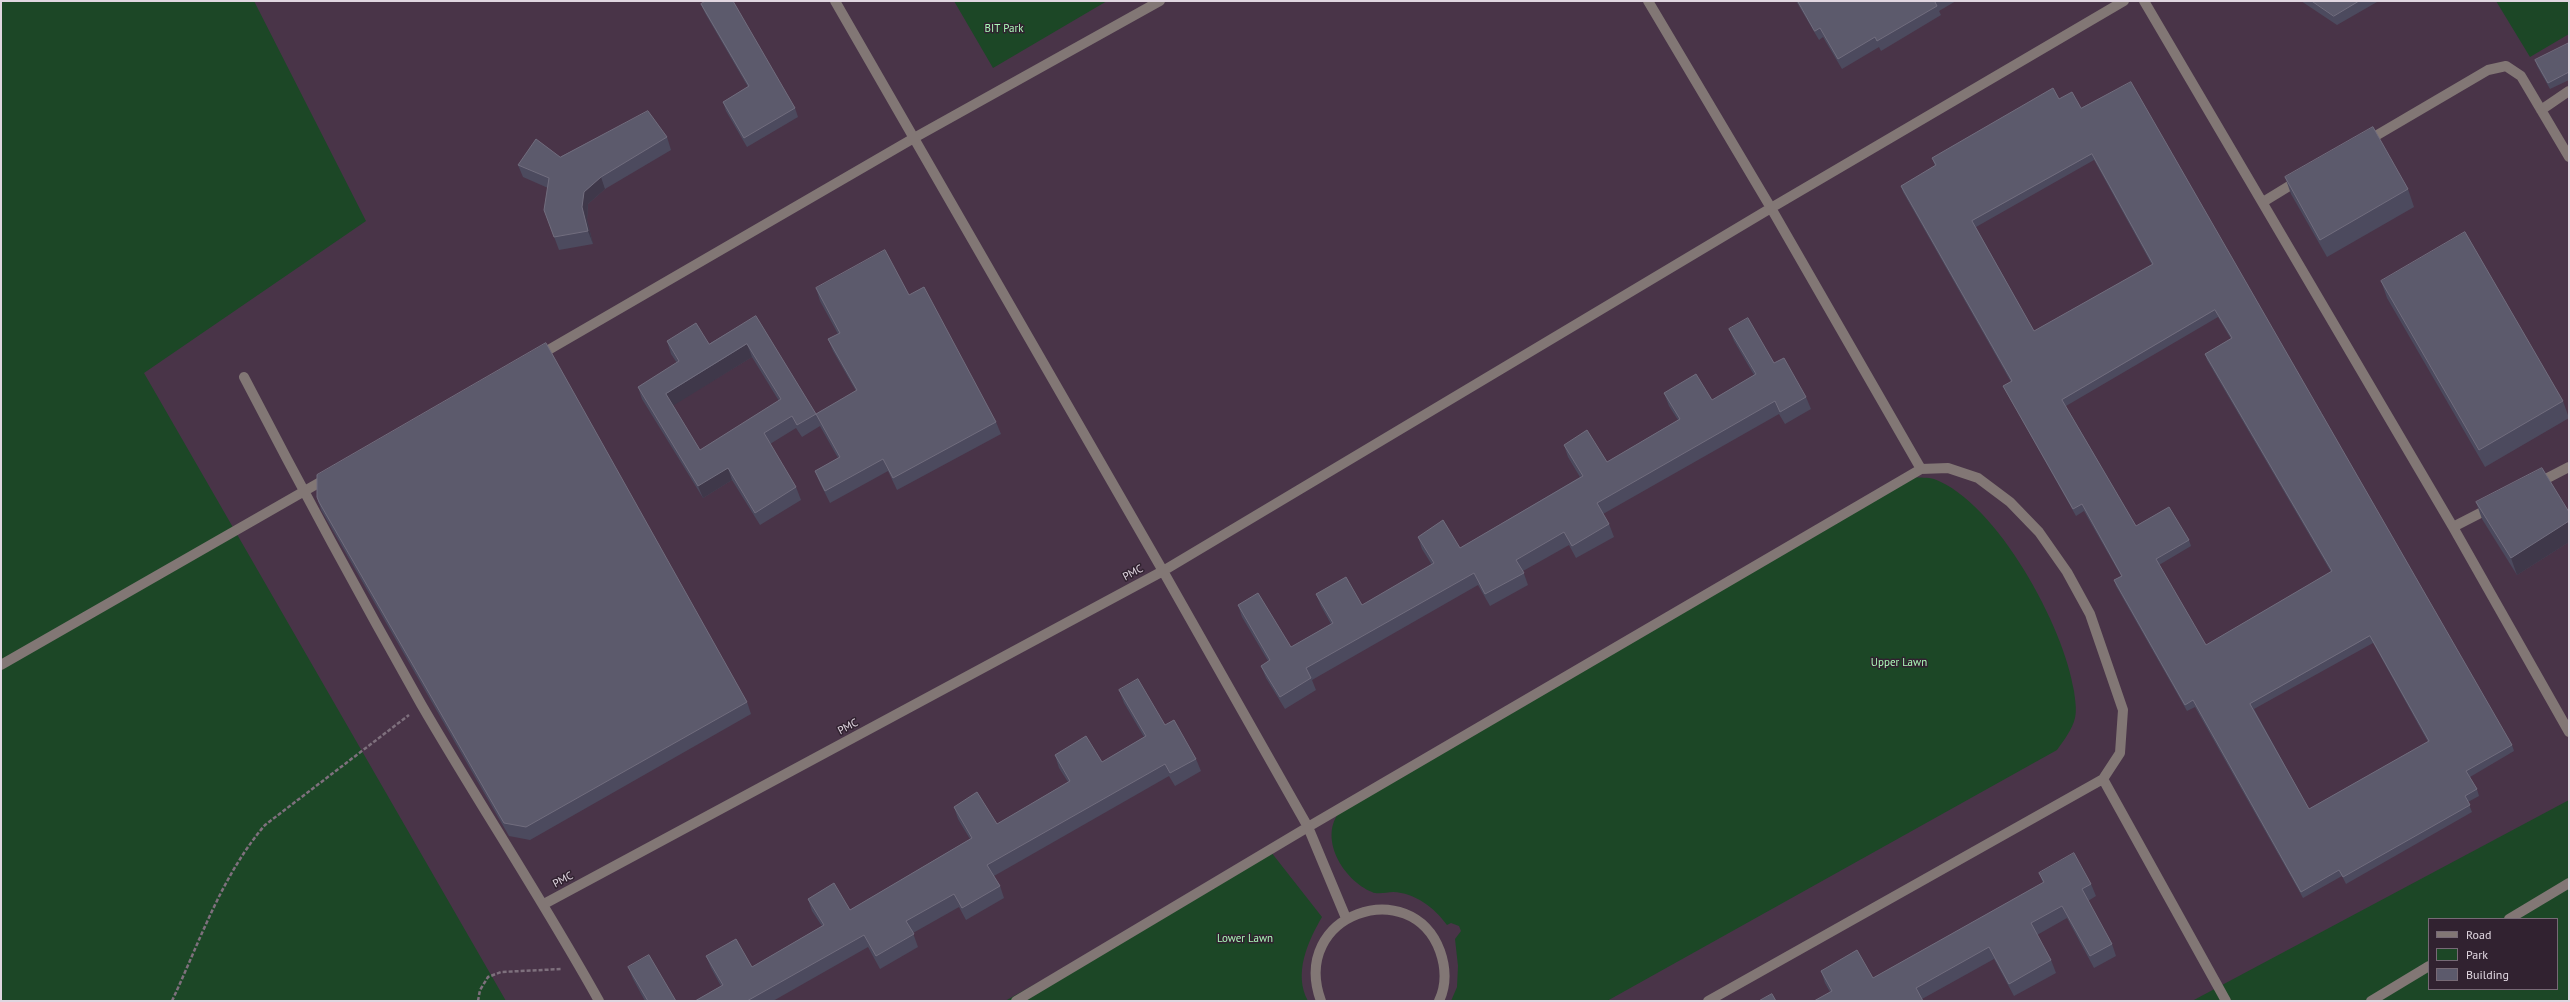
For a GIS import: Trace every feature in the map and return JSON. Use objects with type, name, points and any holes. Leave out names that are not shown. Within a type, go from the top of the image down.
[{"type":"street","points":[[835,1],[1163,571],[1308,827],[1346,918]]},
{"type":"street","points":[[530,360],[914,138],[1160,1]]},
{"type":"street","points":[[1648,1],[1771,208],[1921,469]]},
{"type":"street","name":"PMC","points":[[544,904],[1163,571],[1771,208],[2124,1]]},
{"type":"street","points":[[2144,1],[2453,527],[2569,732]]},
{"type":"street","points":[[2358,146],[2488,70],[2506,66],[2521,76],[2569,157]]},
{"type":"street","points":[[2541,110],[2569,91]]},
{"type":"street","points":[[2263,202],[2311,174]]},
{"type":"street","points":[[244,377],[303,492],[422,705],[544,904],[599,1001]]},
{"type":"street","points":[[2528,488],[2569,467]]},
{"type":"street","points":[[1016,1001],[1308,827],[1921,469],[1948,468],[1978,478],[2010,502],[2039,532],[2067,572],[2090,614],[2123,710],[2120,753],[2102,780],[1708,1001]]},
{"type":"street","points":[[1,665],[338,472]]},
{"type":"street","points":[[2453,527],[2501,502]]},
{"type":"street","points":[[2102,780],[2226,1001]]},
{"type":"street","points":[[2511,918],[2569,883]]},
{"type":"street","points":[[1321,1001],[1315,985],[1316,959],[1327,936],[1346,918],[1370,910],[1395,911],[1419,921],[1436,940],[1445,964],[1444,990],[1439,1001]]},
{"type":"street","points":[[2371,1001],[2428,967]]},
{"type":"path","points":[[172,1001],[231,872],[246,847],[265,825],[422,705]]},
{"type":"path","points":[[478,1001],[480,990],[488,977],[501,972],[580,967]]},
{"type":"shaded area","points":[[1,1],[2569,1],[2569,1001],[1,1001]]},
{"type":"green space","points":[[1,1],[254,1],[366,221],[144,373],[506,1001],[1,1001]]},
{"type":"green space","name":"BIT Park","points":[[954,1],[1107,1],[993,68]]},
{"type":"green space","points":[[2496,1],[2569,1],[2569,34],[2530,57]]},
{"type":"green space","name":"Upper Lawn","points":[[1913,477],[1934,479],[1958,492],[1981,513],[2004,540],[2024,570],[2042,602],[2057,635],[2068,665],[2074,691],[2076,712],[2074,722],[2068,735],[2057,750],[1607,1001],[1451,1001],[1457,987],[1458,966],[1455,939],[1461,931],[1459,926],[1451,923],[1447,925],[1436,912],[1416,898],[1393,892],[1374,893],[1361,886],[1352,878],[1343,868],[1333,845],[1332,833],[1334,821],[1341,810]]},
{"type":"green space","points":[[2569,800],[2569,1001],[2192,1001]]},
{"type":"green space","name":"Lower Lawn","points":[[1271,852],[1322,917],[1307,947],[1302,969],[1304,991],[1308,1001],[1005,1001]]},
{"type":"building","points":[[706,1],[733,1],[795,108],[744,138],[723,102],[749,86],[701,4]]},
{"type":"building","points":[[1798,1],[1937,1],[1935,2],[1937,6],[1877,41],[1875,37],[1838,59],[1820,28],[1815,31]]},
{"type":"building","points":[[2312,1],[2359,1],[2334,16]]},
{"type":"building","points":[[2569,43],[2569,72],[2548,83],[2535,60]]},
{"type":"building","points":[[2131,82],[2512,745],[2466,771],[2477,789],[2465,796],[2470,805],[2343,877],[2339,870],[2301,892],[2193,700],[2185,705],[2114,580],[2122,576],[2082,504],[2073,509],[2003,386],[2012,381],[1901,186],[1936,165],[1932,158],[2053,88],[2059,99],[2072,92],[2081,108]],"holes":[[[2092,154],[2153,264],[2034,331],[1972,221]],[[2215,310],[2232,338],[2205,354],[2332,571],[2206,645],[2156,559],[2189,540],[2169,507],[2136,526],[2062,400]],[[2370,636],[2429,741],[2309,809],[2250,704]]]},
{"type":"building","points":[[648,111],[667,137],[601,177],[584,192],[582,207],[588,231],[554,237],[544,210],[549,178],[518,165],[536,139],[560,157]]},
{"type":"building","points":[[2373,127],[2408,189],[2320,240],[2285,177]]},
{"type":"building","points":[[2465,232],[2563,401],[2479,450],[2381,281]]},
{"type":"building","points":[[885,250],[909,295],[924,287],[996,422],[893,478],[883,459],[825,491],[815,471],[840,457],[816,414],[857,390],[828,339],[840,333],[816,288]]},
{"type":"building","points":[[756,316],[816,414],[797,425],[792,416],[764,433],[796,487],[755,513],[728,468],[698,486],[638,387],[679,361],[667,341],[696,323],[709,344]],"holes":[[[747,344],[781,399],[700,450],[666,394]]]},
{"type":"building","points":[[1748,318],[1774,363],[1784,358],[1806,397],[1780,412],[1775,401],[1597,503],[1609,524],[1572,546],[1564,532],[1516,560],[1524,573],[1485,594],[1474,573],[1306,668],[1311,678],[1280,697],[1261,666],[1270,660],[1238,605],[1258,593],[1291,647],[1333,623],[1316,594],[1346,577],[1362,605],[1434,563],[1418,537],[1443,520],[1460,548],[1583,476],[1564,445],[1587,430],[1607,462],[1680,419],[1664,393],[1696,374],[1712,400],[1756,374],[1729,329]]},
{"type":"building","points":[[546,343],[747,702],[526,827],[504,823],[319,502],[317,497],[317,475]]},
{"type":"building","points":[[2542,468],[2569,512],[2569,521],[2511,558],[2476,502]]},
{"type":"building","points":[[1138,679],[1165,725],[1174,720],[1196,759],[1170,773],[1165,764],[987,865],[1000,886],[962,908],[954,894],[906,921],[914,934],[876,956],[864,935],[747,1001],[695,1001],[723,985],[706,956],[736,939],[752,967],[824,925],[808,899],[834,883],[850,910],[972,838],[954,807],[977,792],[997,824],[1070,781],[1055,755],[1086,736],[1102,762],[1146,736],[1119,690]]},
{"type":"building","points":[[2074,853],[2091,884],[2082,889],[2112,944],[2090,956],[2062,906],[2031,923],[2051,960],[2009,984],[1989,947],[1916,988],[1923,1001],[1814,1001],[1832,991],[1821,971],[1857,950],[1873,978],[2044,882],[2039,873]]},
{"type":"building","points":[[649,955],[676,1001],[648,1001],[628,967]]},
{"type":"building","points":[[1772,994],[1776,1001],[1759,1001]]}]
